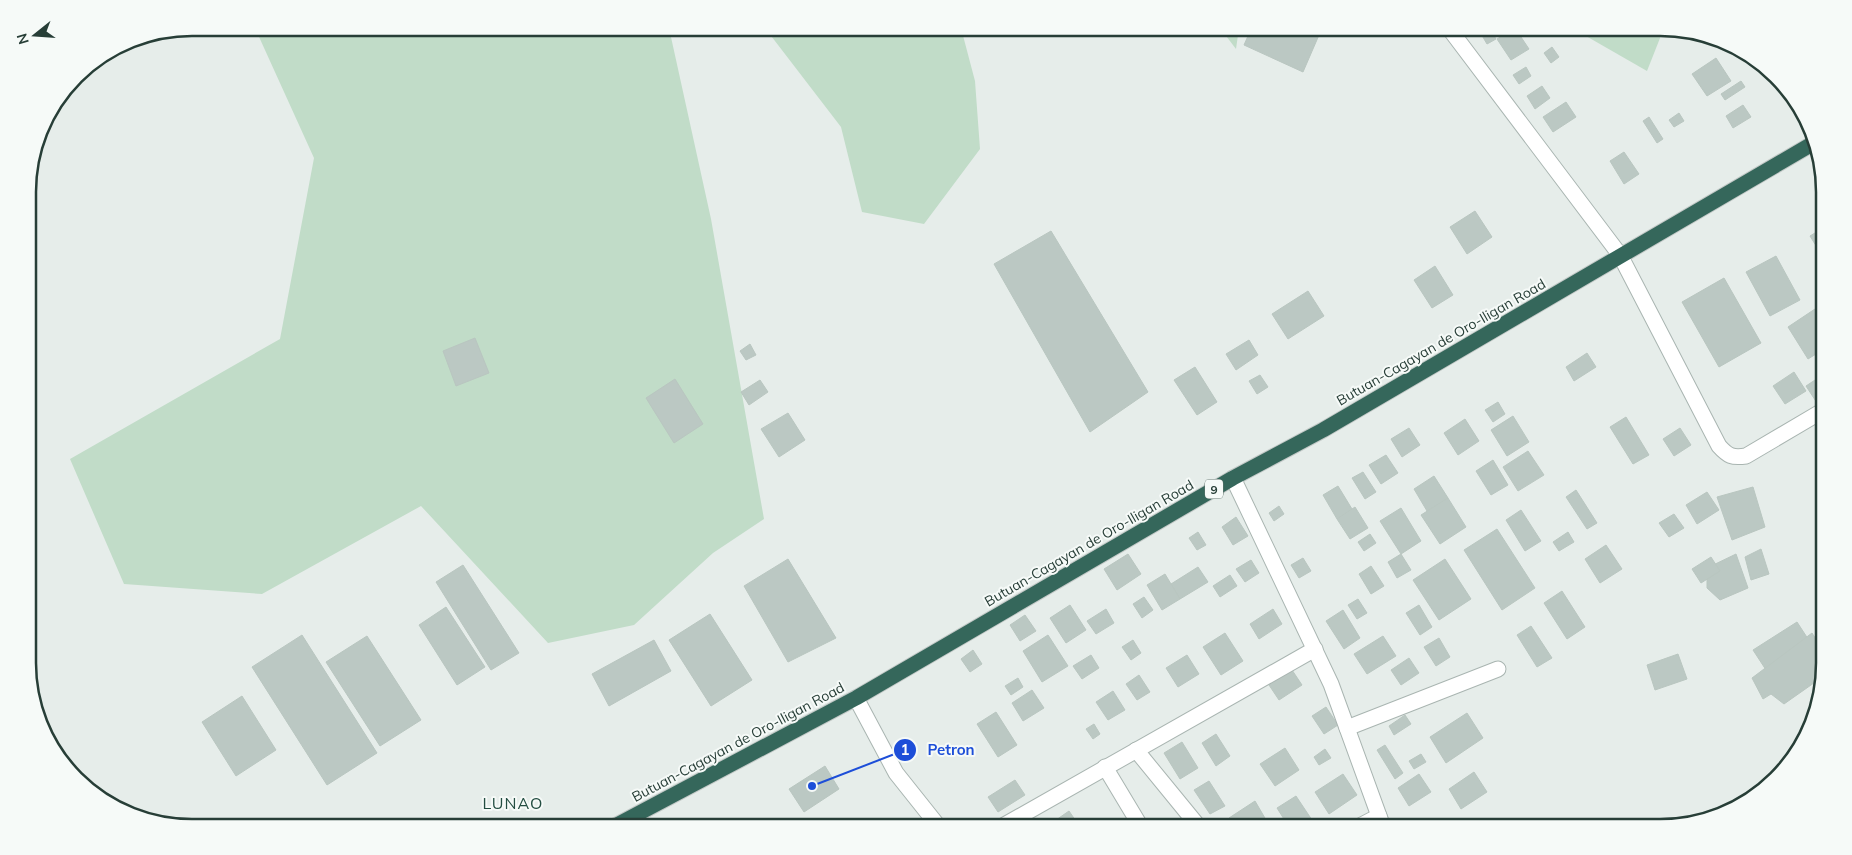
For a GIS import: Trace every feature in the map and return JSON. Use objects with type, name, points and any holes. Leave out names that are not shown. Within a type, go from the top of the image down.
[{"type":"highway","name":"Butuan-Cagayan de Oro-Iligan Road","points":[[629,819],[856,698],[1233,478],[1323,430],[1808,146]]},
{"type":"street","points":[[1454,36],[1620,255],[1719,446],[1728,456],[1736,458],[1746,456],[1816,415]]},
{"type":"street","points":[[1233,478],[1331,684],[1380,818]]},
{"type":"street","points":[[1016,818],[1105,766],[1315,649]]},
{"type":"street","points":[[1347,728],[1498,669]]},
{"type":"street","points":[[856,698],[896,773],[932,818]]},
{"type":"street","points":[[1136,750],[1192,818]]},
{"type":"street","points":[[1105,766],[1136,818]]},
{"type":"green space","points":[[963,36],[975,81],[980,149],[924,224],[862,212],[841,127],[772,37]]},
{"type":"green space","points":[[1226,36],[1238,36],[1236,49]]},
{"type":"green space","points":[[1586,36],[1661,36],[1647,71]]},
{"type":"green space","points":[[259,37],[671,37],[711,219],[764,519],[713,553],[634,625],[548,643],[421,506],[262,594],[124,584],[70,459],[280,339],[314,158]]},
{"type":"building","points":[[1248,36],[1318,36],[1303,72],[1244,45]]},
{"type":"building","points":[[1482,36],[1494,36],[1496,39],[1487,44]]},
{"type":"building","points":[[1502,36],[1520,36],[1529,49],[1511,60],[1497,39]]},
{"type":"building","points":[[1552,47],[1559,57],[1551,63],[1544,53]]},
{"type":"building","points":[[1716,58],[1731,81],[1707,96],[1692,74]]},
{"type":"building","points":[[1526,67],[1531,76],[1519,84],[1513,75]]},
{"type":"building","points":[[1741,81],[1745,87],[1725,100],[1721,94]]},
{"type":"building","points":[[1542,86],[1550,98],[1535,109],[1527,96]]},
{"type":"building","points":[[1566,102],[1576,117],[1553,132],[1543,117]]},
{"type":"building","points":[[1743,105],[1751,117],[1733,128],[1726,116]]},
{"type":"building","points":[[1679,113],[1684,121],[1674,127],[1669,120]]},
{"type":"building","points":[[1649,117],[1663,139],[1657,143],[1643,121]]},
{"type":"building","points":[[1624,152],[1639,174],[1624,184],[1610,161]]},
{"type":"building","points":[[1475,211],[1492,237],[1467,254],[1450,227]]},
{"type":"building","points":[[1051,231],[1148,392],[1090,432],[994,264]]},
{"type":"building","points":[[1816,232],[1816,246],[1810,236]]},
{"type":"building","points":[[1776,256],[1800,300],[1770,316],[1746,272]]},
{"type":"building","points":[[1435,266],[1453,295],[1432,308],[1414,280]]},
{"type":"building","points":[[1724,278],[1761,343],[1719,367],[1682,302]]},
{"type":"building","points":[[1308,291],[1324,316],[1288,339],[1272,314]]},
{"type":"building","points":[[1815,309],[1816,354],[1808,359],[1788,327]]},
{"type":"building","points":[[475,338],[489,373],[456,386],[443,351]]},
{"type":"building","points":[[1249,340],[1258,355],[1236,370],[1226,354]]},
{"type":"building","points":[[750,344],[756,355],[746,360],[740,351]]},
{"type":"building","points":[[1587,353],[1596,367],[1574,381],[1566,367]]},
{"type":"building","points":[[1195,367],[1217,402],[1197,415],[1174,380]]},
{"type":"building","points":[[1794,372],[1806,391],[1785,404],[1773,386]]},
{"type":"building","points":[[1260,375],[1268,387],[1257,394],[1249,381]]},
{"type":"building","points":[[675,379],[703,424],[674,443],[646,398]]},
{"type":"building","points":[[1816,379],[1816,401],[1806,386]]},
{"type":"building","points":[[760,380],[768,392],[749,405],[741,392]]},
{"type":"building","points":[[1498,402],[1505,414],[1493,422],[1485,410]]},
{"type":"building","points":[[788,413],[805,440],[779,457],[761,429]]},
{"type":"building","points":[[1513,416],[1529,442],[1507,456],[1491,430]]},
{"type":"building","points":[[1626,417],[1649,455],[1633,464],[1610,427]]},
{"type":"building","points":[[1465,419],[1479,441],[1458,455],[1444,433]]},
{"type":"building","points":[[1409,428],[1420,445],[1402,457],[1391,439]]},
{"type":"building","points":[[1680,428],[1691,445],[1674,456],[1663,439]]},
{"type":"building","points":[[1528,451],[1544,475],[1518,491],[1503,467]]},
{"type":"building","points":[[1386,455],[1398,473],[1381,484],[1369,465]]},
{"type":"building","points":[[1493,460],[1508,485],[1491,495],[1476,471]]},
{"type":"building","points":[[1363,472],[1376,492],[1365,499],[1352,478]]},
{"type":"building","points":[[1434,476],[1448,498],[1427,511],[1414,489]]},
{"type":"building","points":[[1338,486],[1352,509],[1337,519],[1323,495]]},
{"type":"building","points":[[1753,487],[1765,527],[1732,540],[1717,497]]},
{"type":"building","points":[[1576,490],[1597,523],[1587,529],[1566,497]]},
{"type":"building","points":[[1707,492],[1719,510],[1697,524],[1686,505]]},
{"type":"building","points":[[1448,498],[1466,527],[1440,544],[1421,515]]},
{"type":"building","points":[[1279,506],[1284,514],[1274,521],[1269,513]]},
{"type":"building","points":[[1355,507],[1368,528],[1350,539],[1337,519]]},
{"type":"building","points":[[1401,508],[1421,541],[1401,554],[1380,521]]},
{"type":"building","points":[[1521,510],[1541,541],[1525,551],[1506,520]]},
{"type":"building","points":[[1674,514],[1684,528],[1669,537],[1659,523]]},
{"type":"building","points":[[1236,517],[1248,536],[1233,545],[1222,527]]},
{"type":"building","points":[[1497,529],[1535,588],[1502,610],[1464,550]]},
{"type":"building","points":[[1198,532],[1206,545],[1197,550],[1189,538]]},
{"type":"building","points":[[1568,532],[1574,542],[1559,551],[1553,542]]},
{"type":"building","points":[[1370,534],[1376,543],[1364,551],[1358,542]]},
{"type":"building","points":[[1606,545],[1622,569],[1600,583],[1585,559]]},
{"type":"building","points":[[1761,549],[1769,574],[1751,580],[1745,557]]},
{"type":"building","points":[[1128,554],[1141,574],[1117,590],[1104,569]]},
{"type":"building","points":[[1401,554],[1411,570],[1397,578],[1388,562]]},
{"type":"building","points":[[1736,554],[1748,588],[1720,600],[1707,588],[1707,568]]},
{"type":"building","points":[[1711,557],[1720,571],[1701,583],[1692,569]]},
{"type":"building","points":[[1303,558],[1311,571],[1299,578],[1291,565]]},
{"type":"building","points":[[788,559],[836,638],[788,662],[744,586]]},
{"type":"building","points":[[1445,559],[1471,599],[1439,620],[1413,580]]},
{"type":"building","points":[[1251,560],[1259,573],[1245,582],[1236,569]]},
{"type":"building","points":[[463,565],[519,653],[491,670],[436,582]]},
{"type":"building","points":[[1371,566],[1384,586],[1371,594],[1359,574]]},
{"type":"building","points":[[1198,567],[1208,582],[1180,599],[1171,584]]},
{"type":"building","points":[[1165,574],[1180,599],[1162,610],[1147,585]]},
{"type":"building","points":[[1230,575],[1237,586],[1220,597],[1213,586]]},
{"type":"building","points":[[1562,591],[1585,627],[1567,639],[1544,603]]},
{"type":"building","points":[[1144,597],[1153,610],[1142,618],[1133,604]]},
{"type":"building","points":[[1358,599],[1367,613],[1357,619],[1348,605]]},
{"type":"building","points":[[1070,605],[1086,630],[1066,643],[1050,618]]},
{"type":"building","points":[[1419,605],[1432,627],[1420,635],[1406,613]]},
{"type":"building","points":[[446,607],[485,667],[457,685],[419,625]]},
{"type":"building","points":[[1106,609],[1114,623],[1096,634],[1087,621]]},
{"type":"building","points":[[1273,609],[1282,624],[1259,639],[1250,624]]},
{"type":"building","points":[[1343,610],[1360,638],[1344,649],[1326,621]]},
{"type":"building","points":[[710,614],[752,680],[711,706],[669,640]]},
{"type":"building","points":[[1025,615],[1036,631],[1020,641],[1010,625]]},
{"type":"building","points":[[1797,622],[1812,645],[1768,673],[1753,650]]},
{"type":"building","points":[[1531,626],[1552,658],[1537,667],[1517,635]]},
{"type":"building","points":[[1225,633],[1243,661],[1221,675],[1203,647]]},
{"type":"building","points":[[1812,633],[1816,639],[1814,683],[1784,704],[1771,694],[1763,699],[1752,678]]},
{"type":"building","points":[[302,635],[377,753],[327,785],[252,667]]},
{"type":"building","points":[[1048,635],[1068,666],[1042,682],[1023,651]]},
{"type":"building","points":[[367,636],[421,720],[380,746],[326,662]]},
{"type":"building","points":[[1383,636],[1396,656],[1367,674],[1354,654]]},
{"type":"building","points":[[1439,638],[1450,657],[1436,666],[1424,647]]},
{"type":"building","points":[[654,640],[671,671],[609,706],[592,674]]},
{"type":"building","points":[[1133,640],[1141,653],[1131,660],[1122,647]]},
{"type":"building","points":[[973,650],[982,664],[970,672],[961,659]]},
{"type":"building","points":[[1678,654],[1687,679],[1655,690],[1647,665]]},
{"type":"building","points":[[1091,655],[1099,668],[1082,679],[1073,666]]},
{"type":"building","points":[[1187,655],[1199,674],[1178,687],[1166,668]]},
{"type":"building","points":[[1409,658],[1419,673],[1401,685],[1391,670]]},
{"type":"building","points":[[1292,670],[1302,685],[1279,700],[1269,685]]},
{"type":"building","points":[[1139,675],[1150,692],[1137,700],[1126,684]]},
{"type":"building","points":[[1018,678],[1023,687],[1011,695],[1005,686]]},
{"type":"building","points":[[1032,690],[1044,708],[1023,721],[1012,703]]},
{"type":"building","points":[[1113,691],[1125,710],[1108,720],[1096,702]]},
{"type":"building","points":[[242,696],[276,750],[236,776],[202,722]]},
{"type":"building","points":[[1326,707],[1338,725],[1324,734],[1312,716]]},
{"type":"building","points":[[996,712],[1017,745],[998,757],[977,724]]},
{"type":"building","points":[[1467,713],[1483,738],[1446,763],[1430,737]]},
{"type":"building","points":[[1405,715],[1411,724],[1394,735],[1389,726]]},
{"type":"building","points":[[1094,724],[1100,734],[1093,739],[1086,729]]},
{"type":"building","points":[[1216,734],[1230,756],[1216,766],[1202,743]]},
{"type":"building","points":[[1182,742],[1198,768],[1180,779],[1164,753]]},
{"type":"building","points":[[1385,745],[1403,773],[1395,779],[1377,750]]},
{"type":"building","points":[[1285,748],[1299,770],[1275,786],[1260,764]]},
{"type":"building","points":[[1325,749],[1331,758],[1319,765],[1314,757]]},
{"type":"building","points":[[1421,754],[1426,762],[1414,769],[1409,761]]},
{"type":"building","points":[[825,766],[839,789],[804,812],[789,789]]},
{"type":"building","points":[[1474,772],[1487,792],[1461,809],[1449,789]]},
{"type":"building","points":[[1343,774],[1357,795],[1329,814],[1315,792]]},
{"type":"building","points":[[1419,774],[1431,792],[1409,806],[1398,788]]},
{"type":"building","points":[[1015,780],[1025,795],[998,812],[988,797]]},
{"type":"building","points":[[1209,781],[1225,806],[1210,814],[1194,790]]},
{"type":"building","points":[[1296,796],[1311,818],[1283,818],[1277,808]]},
{"type":"building","points":[[1255,801],[1265,818],[1229,818]]},
{"type":"building","points":[[1069,811],[1074,818],[1058,818]]},
{"type":"place","name":"Petron","points":[[812,786]]},
{"type":"district","name":"LUNAO","points":[[513,803]]}]
